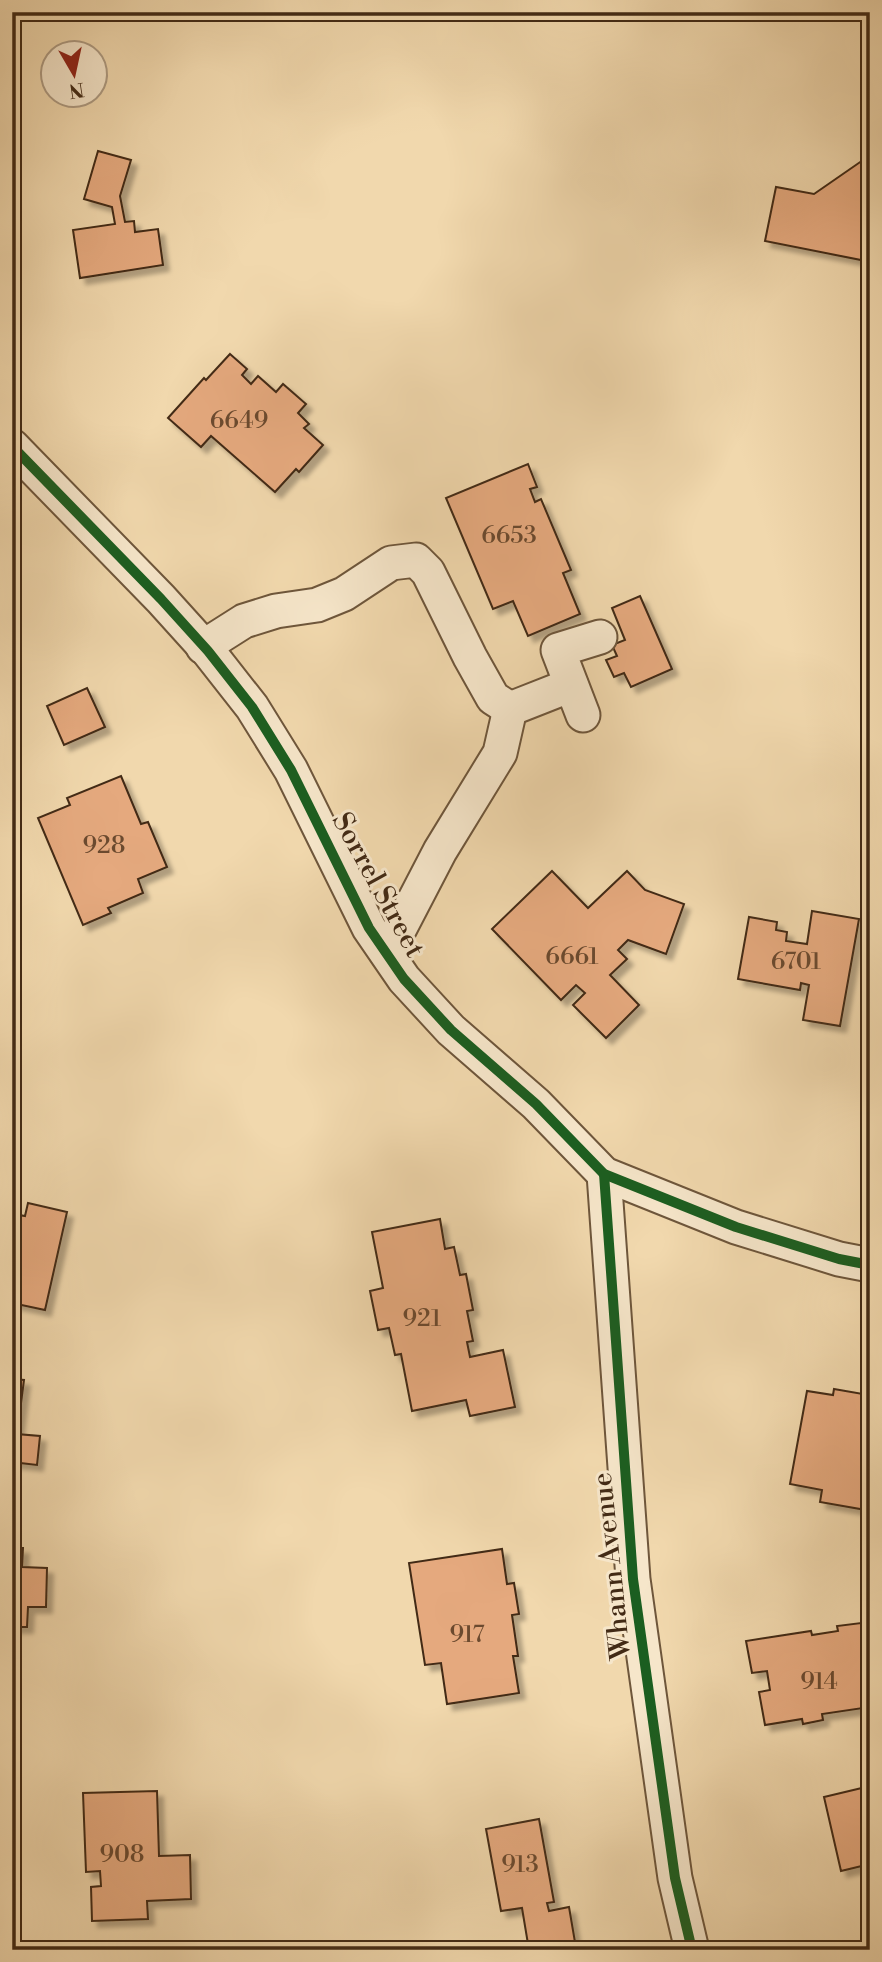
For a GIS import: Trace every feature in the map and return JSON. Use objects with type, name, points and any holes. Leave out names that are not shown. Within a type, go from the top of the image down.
[{"type":"street","name":"Sorrel Street","points":[[12,446],[161,599],[252,707],[291,769],[369,928],[404,979],[451,1030],[536,1104],[604,1174],[736,1227],[839,1259],[870,1265]]},
{"type":"street","points":[[203,646],[244,621],[276,611],[317,605],[344,594],[391,564],[416,560],[428,572],[493,698],[510,709],[577,700],[558,650],[600,637]]},
{"type":"street","points":[[387,953],[440,851],[500,754],[510,709]]},
{"type":"street","name":"Whann Avenue","points":[[604,1174],[633,1579],[675,1878],[692,1950]]},
{"type":"building","points":[[870,125],[870,254],[862,252],[861,260],[765,241],[776,187],[814,194],[866,158]]},
{"type":"building","points":[[98,151],[131,160],[120,196],[125,222],[134,221],[135,232],[158,229],[163,265],[80,278],[73,230],[115,224],[112,207],[84,199]]},
{"type":"building","points":[[230,354],[247,369],[242,375],[251,384],[258,376],[276,392],[283,384],[306,404],[298,413],[309,424],[304,428],[323,445],[299,472],[296,469],[275,492],[211,436],[201,447],[168,418]]},
{"type":"building","points":[[528,464],[537,487],[530,489],[535,502],[541,499],[571,570],[563,573],[580,614],[528,636],[513,601],[493,609],[446,498]]},
{"type":"building","points":[[640,596],[672,669],[631,687],[624,673],[614,677],[606,660],[617,656],[612,645],[625,640],[612,608]]},
{"type":"building","points":[[87,688],[105,727],[64,745],[47,706]]},
{"type":"building","points":[[121,776],[141,824],[148,822],[167,867],[138,879],[143,893],[108,908],[111,913],[83,925],[38,818],[70,805],[67,798]]},
{"type":"building","points":[[552,871],[588,908],[627,871],[645,890],[684,904],[666,954],[628,940],[618,950],[627,959],[610,975],[639,1005],[606,1038],[573,1005],[585,993],[576,985],[561,1000],[492,929]]},
{"type":"building","points":[[812,911],[859,919],[840,1026],[803,1020],[809,985],[801,983],[800,990],[738,979],[749,917],[777,922],[776,930],[787,932],[786,941],[807,944]]},
{"type":"building","points":[[28,1203],[67,1212],[45,1310],[12,1303],[12,1244],[19,1215],[25,1216]]},
{"type":"building","points":[[440,1219],[445,1249],[454,1247],[460,1275],[466,1274],[473,1310],[467,1311],[473,1341],[467,1342],[470,1357],[503,1350],[515,1407],[470,1416],[466,1400],[412,1411],[401,1354],[395,1355],[389,1328],[378,1330],[370,1291],[383,1288],[372,1232]]},
{"type":"building","points":[[12,1379],[24,1380],[17,1434],[40,1436],[37,1465],[12,1462]]},
{"type":"building","points":[[834,1389],[863,1394],[862,1402],[870,1404],[870,1488],[866,1510],[820,1502],[822,1490],[790,1484],[807,1391],[833,1395]]},
{"type":"building","points":[[12,1548],[23,1548],[22,1567],[47,1568],[46,1607],[28,1607],[27,1627],[12,1627]]},
{"type":"building","points":[[502,1549],[507,1584],[514,1583],[519,1614],[512,1615],[518,1656],[513,1656],[519,1693],[447,1704],[441,1663],[425,1665],[409,1563]]},
{"type":"building","points":[[861,1623],[865,1644],[870,1643],[870,1707],[822,1714],[823,1720],[803,1724],[802,1719],[765,1725],[759,1692],[770,1690],[767,1671],[752,1673],[746,1641],[811,1631],[812,1635],[838,1631],[837,1626]]},
{"type":"building","points":[[866,1787],[870,1802],[870,1864],[841,1871],[824,1797]]},
{"type":"building","points":[[157,1791],[159,1856],[190,1855],[191,1899],[147,1901],[148,1919],[92,1921],[91,1887],[101,1886],[100,1871],[86,1872],[83,1793]]},
{"type":"building","points":[[539,1819],[554,1902],[547,1903],[549,1911],[569,1907],[576,1948],[529,1950],[522,1908],[501,1911],[486,1829]]},
{"type":"cycle path","points":[[12,446],[161,599],[208,651],[252,707],[291,770],[369,928],[404,979],[451,1030],[536,1104],[604,1174],[736,1227],[839,1259],[870,1265]]},
{"type":"cycle path","points":[[604,1174],[633,1579],[675,1878],[692,1950]]}]
